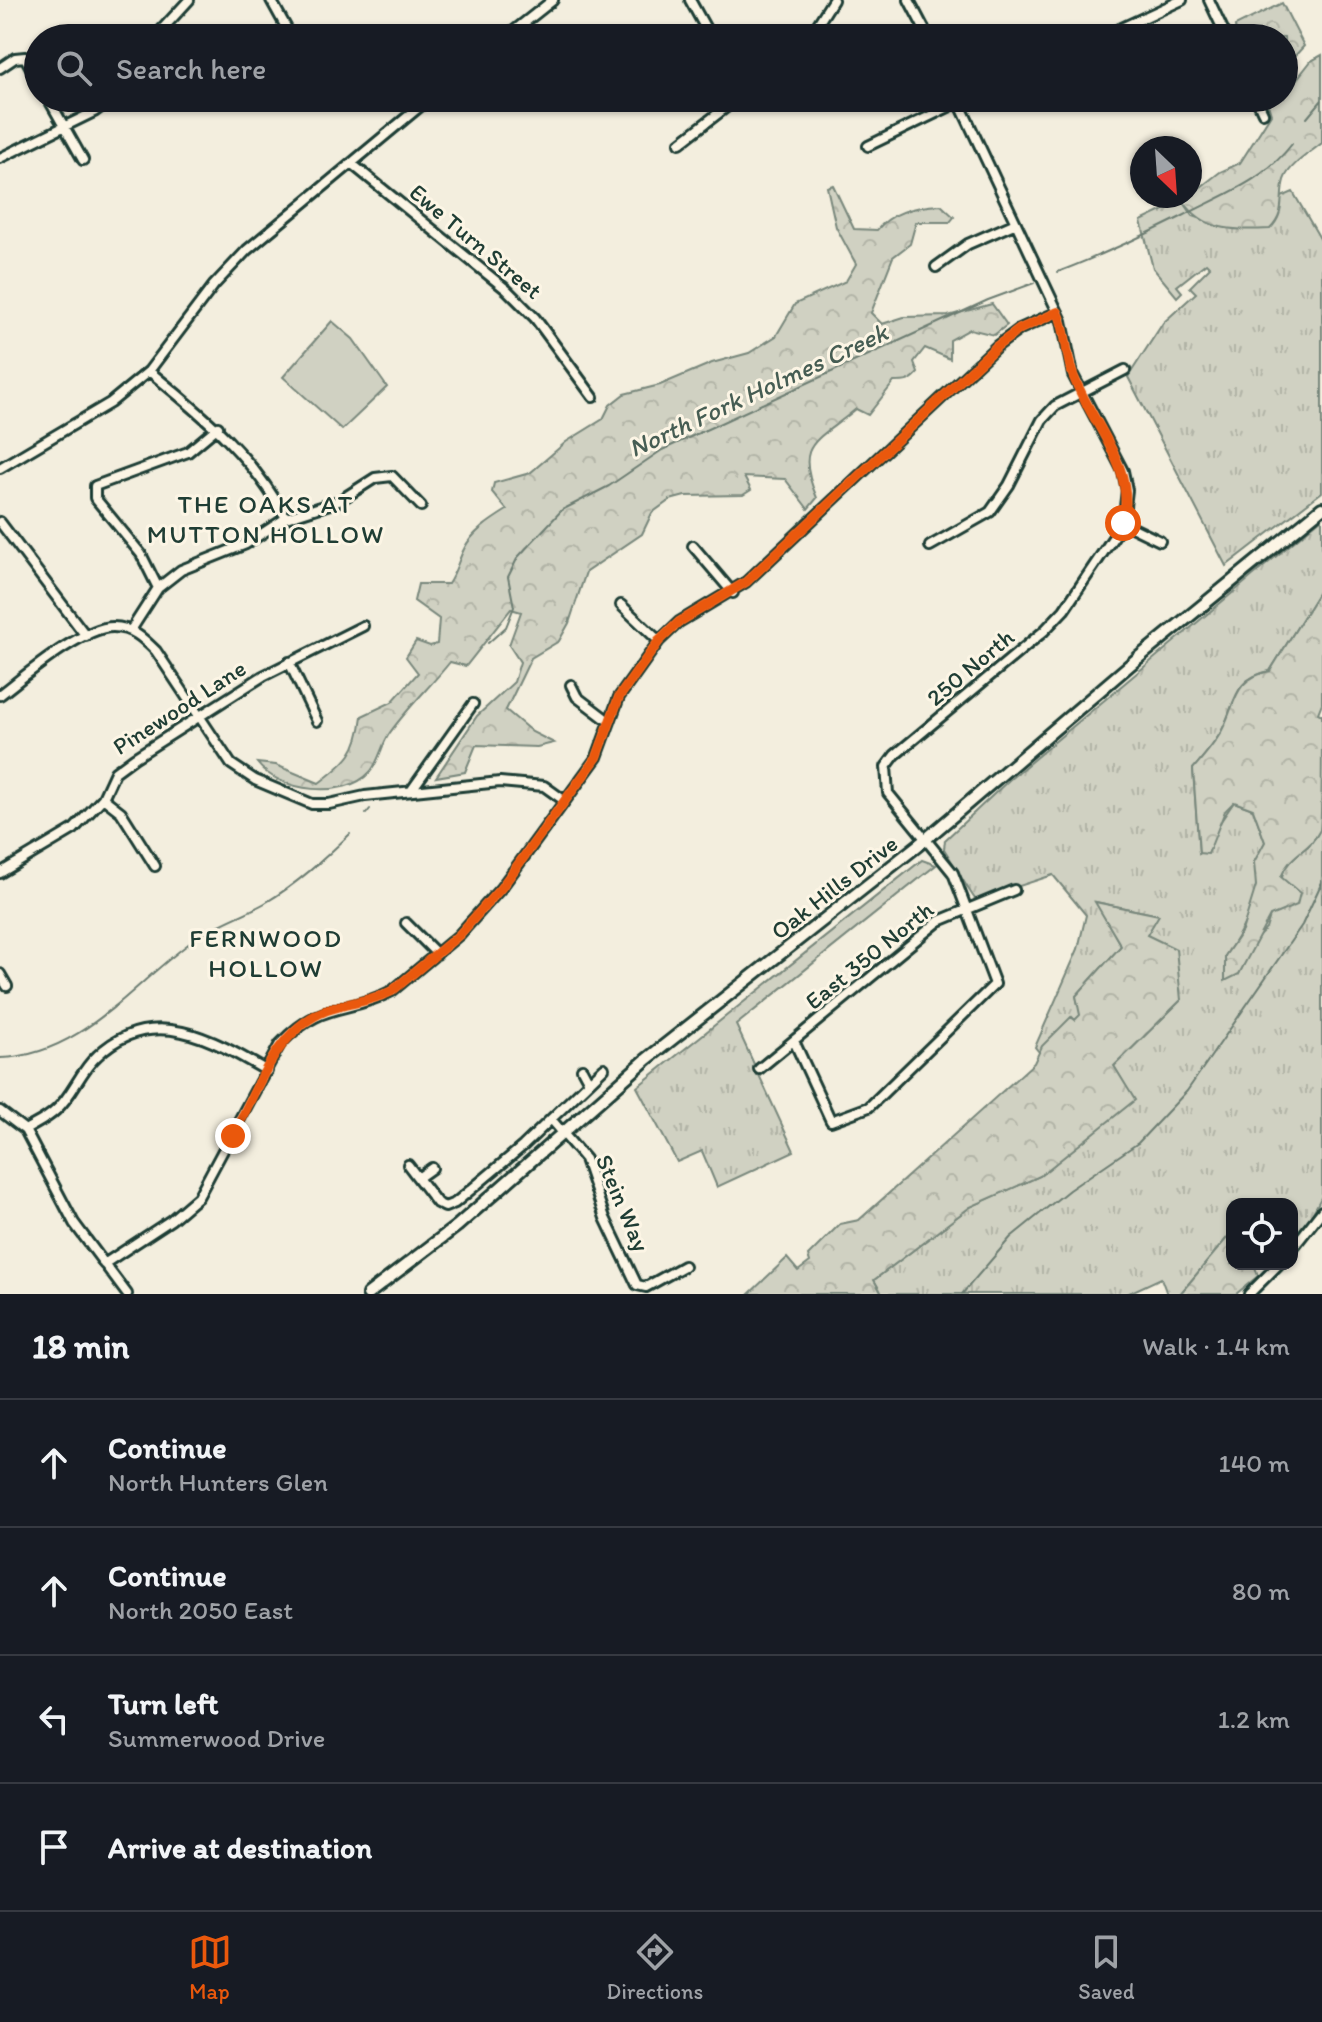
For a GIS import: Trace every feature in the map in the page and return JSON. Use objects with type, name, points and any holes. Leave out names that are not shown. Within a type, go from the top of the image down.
[{"type":"main road","name":"Oak Hills Drive","points":[[368,1294],[447,1235],[647,1059],[926,839],[1138,658],[1322,508]]},
{"type":"street","points":[[167,24],[189,0]]},
{"type":"street","points":[[271,0],[284,24]]},
{"type":"street","points":[[523,24],[553,0]]},
{"type":"street","points":[[690,0],[703,24]]},
{"type":"street","points":[[818,24],[833,0]]},
{"type":"street","points":[[909,0],[922,24]]},
{"type":"street","points":[[1130,24],[1182,0]]},
{"type":"street","points":[[1209,0],[1220,24]]},
{"type":"street","points":[[0,68],[15,58],[24,57]]},
{"type":"street","points":[[57,112],[83,160]]},
{"type":"street","points":[[0,158],[94,112]]},
{"type":"street","points":[[0,468],[110,403],[149,371],[247,250],[412,112]]},
{"type":"street","points":[[680,143],[720,112]]},
{"type":"street","points":[[868,146],[935,112]]},
{"type":"street","points":[[964,112],[1058,312],[1066,334],[1073,375],[1123,471],[1127,490],[1123,523],[1160,541]]},
{"type":"street","name":"Ewe Turn Street","points":[[352,164],[507,290],[535,318],[593,397]]},
{"type":"street","points":[[936,267],[968,244],[1016,223]]},
{"type":"street","points":[[104,1264],[171,1220],[198,1197],[280,1044],[298,1026],[323,1011],[376,999],[437,954],[482,912],[597,757],[619,697],[659,641],[679,622],[733,593],[997,346],[1020,329],[1058,312]]},
{"type":"street","points":[[930,546],[990,512],[1009,485],[1042,420],[1055,406],[1125,370]]},
{"type":"street","points":[[149,371],[218,427],[250,462],[286,518]]},
{"type":"street","points":[[158,588],[141,554],[95,498],[95,486],[188,452],[218,427]]},
{"type":"street","points":[[131,630],[158,588],[198,560],[246,544],[286,518],[339,501],[383,475],[392,476],[421,506]]},
{"type":"street","points":[[0,522],[86,636]]},
{"type":"street","name":"250 North","points":[[926,839],[888,793],[886,767],[895,755],[1044,631],[1064,610],[1123,523]]},
{"type":"street","points":[[693,546],[733,593]]},
{"type":"street","points":[[621,605],[659,641]]},
{"type":"street","points":[[0,695],[86,636],[115,626],[131,630],[156,651],[219,750],[242,773],[312,804],[500,782],[544,786],[565,801]]},
{"type":"street","name":"Pinewood Lane","points":[[0,873],[74,829],[103,798],[115,772],[289,662],[363,626]]},
{"type":"street","points":[[289,662],[317,721]]},
{"type":"street","points":[[571,685],[577,697],[610,722]]},
{"type":"street","points":[[411,791],[473,704]]},
{"type":"street","points":[[103,798],[121,812],[155,866]]},
{"type":"street","points":[[794,1041],[831,1121],[869,1107],[995,984],[953,873],[926,839]]},
{"type":"street","name":"East 350 North","points":[[759,1069],[939,921],[1014,890]]},
{"type":"street","points":[[406,923],[437,954]]},
{"type":"street","points":[[0,974],[7,986]]},
{"type":"street","points":[[25,1130],[57,1109],[98,1054],[134,1034],[185,1030],[210,1038],[267,1071]]},
{"type":"street","points":[[408,1165],[437,1203],[445,1207],[523,1146],[604,1068]]},
{"type":"street","points":[[582,1069],[589,1082]]},
{"type":"street","points":[[0,1111],[25,1130],[74,1223],[127,1294]]},
{"type":"street","points":[[551,1119],[564,1134]]},
{"type":"street","name":"Stein Way","points":[[564,1134],[585,1159],[605,1218],[637,1285],[646,1287],[684,1266]]},
{"type":"street","points":[[418,1178],[432,1168]]},
{"type":"street","points":[[1298,1241],[1322,1211]]},
{"type":"street","points":[[1249,1294],[1273,1270]]},
{"type":"green space","points":[[1282,3],[1293,24],[1239,24]]},
{"type":"green space","points":[[1298,34],[1304,46],[1298,53]]},
{"type":"green space","points":[[1322,55],[1322,143],[1295,164],[1284,180],[1280,211],[1275,223],[1270,229],[1233,229],[1201,219],[1189,208],[1202,208],[1202,186],[1220,172],[1240,163],[1270,112],[1298,112],[1298,78],[1311,61]]},
{"type":"green space","points":[[833,185],[854,229],[877,230],[890,218],[915,208],[941,205],[954,217],[950,222],[916,222],[910,244],[893,257],[871,313],[882,324],[904,317],[948,316],[992,304],[1007,325],[994,335],[970,329],[950,340],[950,359],[925,348],[914,362],[918,373],[913,378],[894,382],[868,415],[856,409],[820,437],[813,445],[807,465],[817,498],[808,509],[785,479],[744,477],[751,490],[743,495],[685,496],[670,500],[652,513],[642,534],[586,572],[569,623],[559,641],[531,658],[506,710],[532,732],[554,743],[537,747],[476,745],[465,772],[436,777],[477,716],[514,682],[520,662],[509,645],[521,612],[511,609],[466,666],[450,662],[396,724],[373,768],[359,781],[329,789],[312,789],[280,781],[267,773],[257,763],[276,765],[319,783],[350,755],[358,739],[362,716],[392,702],[418,673],[406,657],[416,641],[430,646],[437,644],[439,619],[414,601],[418,584],[448,584],[472,537],[507,510],[492,492],[494,483],[530,473],[566,442],[603,419],[610,405],[624,394],[660,385],[712,363],[749,353],[776,336],[795,304],[846,281],[856,264],[836,227],[827,187]]},
{"type":"green space","points":[[1293,192],[1322,242],[1322,492],[1226,566],[1128,377],[1163,323],[1196,293],[1190,287],[1210,267],[1206,263],[1177,286],[1182,292],[1177,297],[1153,268],[1141,221],[1168,208],[1188,208],[1193,216],[1218,225]]},
{"type":"green space","points":[[332,321],[353,339],[387,387],[342,430],[283,377]]},
{"type":"green space","points":[[1322,518],[1322,587],[1270,671],[1258,674],[1242,686],[1218,737],[1193,769],[1199,853],[1234,802],[1253,809],[1265,842],[1258,859],[1255,894],[1249,913],[1225,956],[1239,974],[1255,940],[1266,929],[1287,860],[1310,845],[1322,826],[1322,1196],[1310,1218],[1298,1231],[1298,1198],[1226,1198],[1226,1239],[1180,1294],[1167,1294],[1161,1278],[1127,1294],[882,1294],[874,1280],[970,1207],[1040,1176],[1134,1100],[1114,1066],[1181,1000],[1146,935],[1158,915],[1096,902],[1121,946],[1076,996],[1081,1015],[1075,1020],[1072,1017],[1039,1052],[1035,1047],[1078,949],[1086,915],[1053,875],[976,900],[944,849],[945,840],[1009,780]]},
{"type":"green space","points":[[1322,587],[1322,703],[1318,713],[1322,715],[1320,830],[1289,863],[1281,877],[1300,893],[1297,905],[1270,916],[1239,974],[1225,981],[1225,956],[1242,931],[1256,886],[1254,862],[1265,842],[1253,809],[1234,802],[1225,811],[1208,854],[1199,853],[1193,769],[1218,737],[1242,686],[1270,671]]},
{"type":"green space","points":[[922,860],[936,865],[736,1025],[794,1151],[717,1187],[702,1151],[677,1162],[637,1087]]},
{"type":"green space","points":[[1095,902],[1159,915],[1147,935],[1176,949],[1181,1000],[1114,1066],[1135,1100],[1040,1176],[970,1207],[874,1280],[882,1294],[749,1294],[787,1258],[798,1271],[810,1262],[808,1256],[840,1224],[859,1220],[1034,1063],[1042,1046],[1071,1017],[1075,1020],[1080,1015],[1076,996],[1121,946]]},
{"type":"green space","points":[[1226,1239],[1226,1270],[1256,1270],[1258,1276],[1236,1294],[1180,1294]]},
{"type":"waterway","name":"North Fork Holmes Creek","points":[[1307,118],[1322,100]]},
{"type":"waterway","name":"North Fork Holmes Creek","points":[[1058,272],[1135,239],[1241,186],[1268,168],[1292,144]]},
{"type":"waterway","name":"North Fork Holmes Creek","points":[[488,643],[506,627],[514,607],[508,577],[518,557],[562,510],[609,486],[662,450],[988,300],[1034,283]]},
{"type":"waterway","name":"North Fork Holmes Creek","points":[[366,814],[370,809]]},
{"type":"waterway","name":"North Fork Holmes Creek","points":[[0,1058],[29,1054],[56,1045],[81,1031],[194,940],[277,896],[350,834]]},
{"type":"waterway","name":"North Fork Holmes Creek","points":[[962,1294],[1011,1237],[1069,1190],[1138,1143],[1187,1091],[1302,925],[1322,882]]},
{"type":"district","name":"THE OAKS AT MUTTON HOLLOW","points":[[266,519]]},
{"type":"district","name":"FERNWOOD HOLLOW","points":[[266,953]]},
{"type":"route","points":[[233,1136],[280,1044],[298,1026],[323,1011],[376,999],[392,991],[482,912],[597,757],[619,697],[636,669],[659,641],[679,622],[733,593],[746,582],[997,346],[1020,329],[1058,312],[1066,334],[1073,375],[1123,471],[1127,506],[1123,523]]}]
